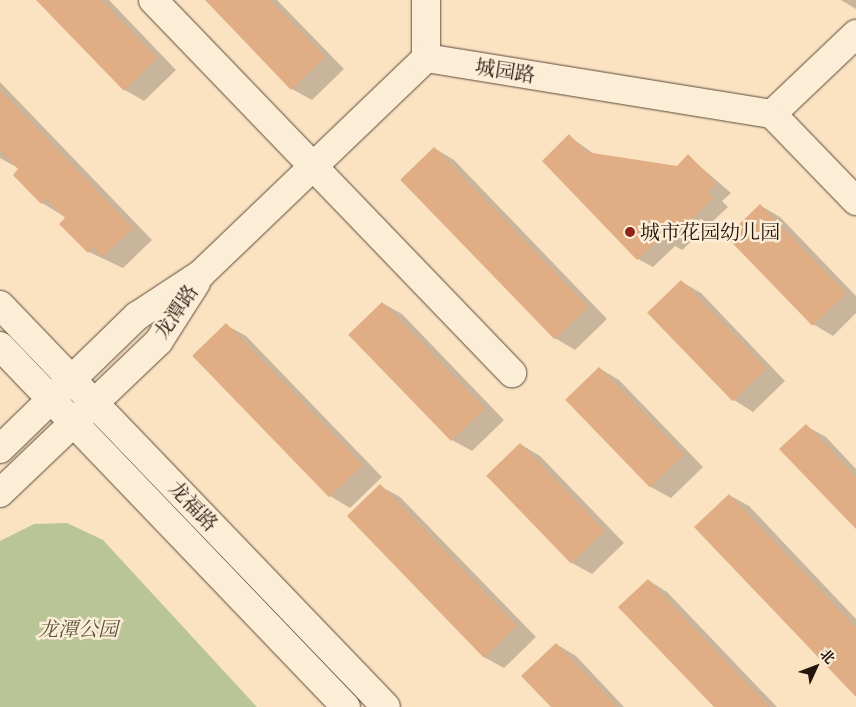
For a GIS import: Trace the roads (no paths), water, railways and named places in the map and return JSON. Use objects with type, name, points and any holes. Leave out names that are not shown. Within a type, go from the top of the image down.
[{"type":"street","points":[[153,0],[512,372]]},
{"type":"street","points":[[202,274],[426,58],[426,0]]},
{"type":"street","points":[[856,34],[772,114],[856,201]]},
{"type":"street","name":"城园路","points":[[426,58],[772,114]]},
{"type":"street","name":"龙潭路","points":[[0,449],[137,316],[202,274]]},
{"type":"street","name":"龙潭路","points":[[0,493],[159,341],[202,274]]},
{"type":"street","name":"龙福路","points":[[0,305],[386,707]]},
{"type":"street","name":"龙福路","points":[[0,346],[346,707]]},
{"type":"place","name":"城市花园幼儿园","points":[[630,232]]},
{"type":"park label","name":"龙潭公园","points":[[78,629]]}]
